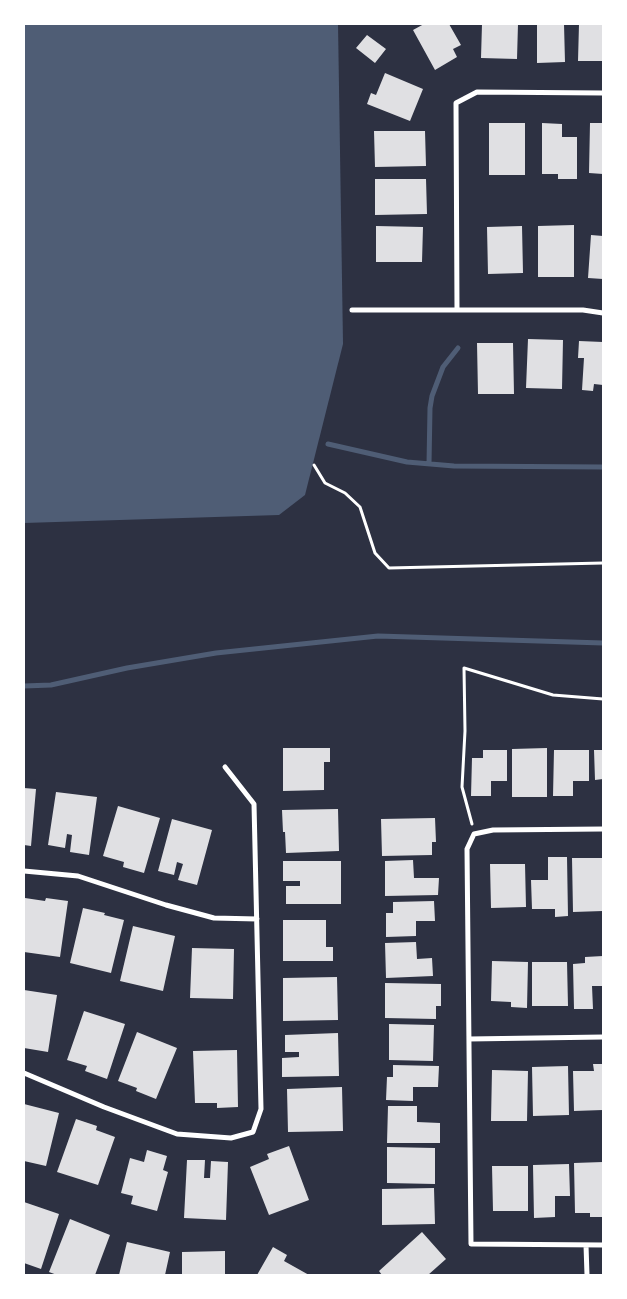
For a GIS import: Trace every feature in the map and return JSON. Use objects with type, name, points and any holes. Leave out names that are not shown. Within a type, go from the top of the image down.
[{"type":"street","points":[[457,310],[456,103],[477,92],[603,93]]},
{"type":"street","points":[[352,310],[583,310],[603,313]]},
{"type":"street","points":[[24,1073],[104,1107],[177,1134],[231,1138],[253,1132],[261,1109],[254,804],[225,766]]},
{"type":"street","points":[[603,830],[493,830],[474,834],[467,849],[471,1244],[603,1244]]},
{"type":"street","points":[[24,871],[78,876],[166,905],[214,918],[257,919]]},
{"type":"street","points":[[469,1039],[603,1037]]},
{"type":"street","points":[[586,1244],[587,1275]]},
{"type":"path","points":[[314,465],[325,483],[345,493],[360,507],[375,553],[389,568],[603,563]]},
{"type":"path","points":[[474,834],[462,787],[465,731],[464,668],[553,695],[603,699]]},
{"type":"water","points":[[24,24],[338,24],[343,344],[305,495],[279,515],[24,523]]},
{"type":"building","points":[[424,24],[449,24],[461,45],[453,49],[457,57],[435,70],[413,30]]},
{"type":"building","points":[[482,24],[518,24],[517,59],[481,58]]},
{"type":"building","points":[[537,24],[564,24],[565,62],[537,63]]},
{"type":"building","points":[[579,24],[603,24],[602,61],[578,61]]},
{"type":"building","points":[[367,35],[386,49],[375,63],[356,48]]},
{"type":"building","points":[[385,73],[423,89],[410,121],[367,104],[371,93],[376,95]]},
{"type":"building","points":[[489,123],[525,123],[525,175],[489,175]]},
{"type":"building","points":[[542,123],[562,124],[562,137],[577,137],[577,179],[558,179],[558,174],[542,174]]},
{"type":"building","points":[[590,123],[603,123],[603,174],[589,173]]},
{"type":"building","points":[[374,131],[425,131],[426,166],[375,167]]},
{"type":"building","points":[[375,179],[426,179],[427,214],[375,215]]},
{"type":"building","points":[[574,225],[574,277],[538,277],[538,226]]},
{"type":"building","points":[[376,226],[423,227],[422,262],[376,262]]},
{"type":"building","points":[[522,226],[523,273],[488,274],[487,227]]},
{"type":"building","points":[[591,235],[603,236],[603,279],[588,278]]},
{"type":"building","points":[[528,339],[563,340],[562,389],[526,388]]},
{"type":"building","points":[[579,341],[603,342],[603,385],[594,384],[593,391],[582,390],[584,358],[578,358]]},
{"type":"building","points":[[477,343],[513,343],[514,394],[478,394]]},
{"type":"building","points":[[283,748],[330,748],[330,762],[324,762],[324,790],[283,791]]},
{"type":"building","points":[[547,748],[547,797],[512,797],[512,749]]},
{"type":"building","points":[[483,750],[507,750],[507,781],[491,781],[491,796],[471,796],[472,758],[483,758]]},
{"type":"building","points":[[554,750],[589,750],[589,781],[573,781],[573,796],[553,796]]},
{"type":"building","points":[[594,750],[603,750],[603,779],[595,780]]},
{"type":"building","points":[[24,788],[36,789],[31,846],[24,845]]},
{"type":"building","points":[[56,792],[97,797],[89,855],[70,852],[72,835],[67,834],[65,848],[48,845]]},
{"type":"building","points":[[118,806],[160,818],[144,873],[123,867],[124,862],[103,856]]},
{"type":"building","points":[[338,809],[339,851],[286,853],[282,810]]},
{"type":"building","points":[[435,818],[436,842],[432,842],[432,855],[382,856],[381,819]]},
{"type":"building","points":[[172,819],[212,830],[197,885],[178,880],[183,864],[177,862],[174,875],[158,871]]},
{"type":"building","points":[[548,857],[567,857],[568,916],[555,917],[555,909],[532,909],[531,880],[548,880]]},
{"type":"building","points":[[572,858],[603,858],[603,911],[573,912]]},
{"type":"building","points":[[413,860],[414,878],[439,878],[438,895],[385,896],[385,861]]},
{"type":"building","points":[[283,861],[341,861],[341,904],[286,904],[286,886],[300,886],[300,881],[283,881]]},
{"type":"building","points":[[490,864],[525,864],[526,907],[491,908]]},
{"type":"building","points":[[25,898],[45,901],[46,898],[68,901],[60,957],[24,952]]},
{"type":"building","points":[[434,901],[435,921],[416,921],[416,936],[386,937],[386,913],[393,913],[393,902]]},
{"type":"building","points":[[83,908],[124,920],[111,973],[70,963]]},
{"type":"building","points":[[283,920],[326,920],[326,947],[333,947],[333,961],[283,961]]},
{"type":"building","points":[[133,926],[175,936],[163,991],[120,981]]},
{"type":"building","points":[[416,942],[417,959],[432,958],[433,976],[386,978],[385,943]]},
{"type":"building","points":[[192,948],[234,949],[233,999],[190,998]]},
{"type":"building","points":[[603,956],[603,986],[592,986],[593,1009],[574,1009],[573,964],[585,963],[585,957]]},
{"type":"building","points":[[492,961],[528,962],[527,1008],[511,1007],[511,1002],[491,1001]]},
{"type":"building","points":[[532,962],[567,962],[568,1006],[532,1006]]},
{"type":"building","points":[[337,977],[338,1020],[283,1021],[283,978]]},
{"type":"building","points":[[385,983],[441,984],[441,1006],[436,1006],[436,1019],[385,1018]]},
{"type":"building","points":[[24,990],[57,995],[48,1052],[24,1048]]},
{"type":"building","points":[[84,1011],[125,1024],[107,1079],[85,1071],[87,1066],[67,1060]]},
{"type":"building","points":[[389,1024],[434,1025],[433,1061],[389,1060]]},
{"type":"building","points":[[137,1032],[177,1048],[156,1099],[136,1091],[137,1088],[118,1081]]},
{"type":"building","points":[[338,1033],[339,1076],[282,1077],[282,1058],[299,1057],[299,1052],[285,1052],[285,1035]]},
{"type":"building","points":[[237,1050],[238,1107],[217,1108],[217,1103],[195,1103],[193,1051]]},
{"type":"building","points":[[593,1064],[603,1064],[603,1110],[574,1111],[573,1071],[594,1071]]},
{"type":"building","points":[[393,1065],[439,1066],[438,1087],[413,1087],[413,1101],[386,1100],[387,1077],[393,1077]]},
{"type":"building","points":[[568,1066],[569,1115],[533,1116],[532,1067]]},
{"type":"building","points":[[492,1070],[528,1071],[527,1121],[491,1121]]},
{"type":"building","points":[[342,1087],[343,1131],[288,1132],[287,1089]]},
{"type":"building","points":[[24,1104],[59,1113],[46,1166],[24,1161]]},
{"type":"building","points":[[388,1106],[417,1106],[417,1122],[440,1123],[440,1143],[387,1143]]},
{"type":"building","points":[[76,1119],[97,1126],[96,1130],[115,1137],[98,1185],[57,1172]]},
{"type":"building","points":[[289,1146],[309,1200],[269,1215],[250,1167],[269,1159],[267,1154]]},
{"type":"building","points":[[387,1147],[435,1148],[435,1184],[387,1183]]},
{"type":"building","points":[[147,1150],[167,1156],[163,1170],[168,1172],[157,1211],[131,1204],[133,1196],[121,1193],[130,1158],[144,1162]]},
{"type":"building","points":[[187,1160],[205,1160],[204,1178],[210,1178],[211,1161],[228,1162],[226,1220],[184,1218]]},
{"type":"building","points":[[603,1162],[603,1217],[590,1217],[590,1213],[575,1213],[574,1163]]},
{"type":"building","points":[[569,1164],[570,1196],[555,1196],[555,1217],[534,1218],[533,1165]]},
{"type":"building","points":[[492,1166],[528,1166],[528,1211],[493,1211]]},
{"type":"building","points":[[434,1188],[435,1224],[382,1225],[382,1189]]},
{"type":"building","points":[[24,1202],[59,1214],[41,1269],[24,1263]]},
{"type":"building","points":[[70,1219],[110,1235],[95,1275],[57,1275],[49,1272]]},
{"type":"building","points":[[422,1232],[446,1259],[428,1275],[382,1275],[379,1271]]},
{"type":"building","points":[[127,1242],[170,1252],[165,1275],[119,1275]]},
{"type":"building","points":[[273,1247],[287,1255],[284,1261],[309,1275],[257,1275]]},
{"type":"building","points":[[225,1251],[225,1275],[182,1275],[182,1252]]},
{"type":"waterway","points":[[429,464],[432,396],[443,367],[458,348]]},
{"type":"waterway","points":[[328,444],[407,462],[454,466],[603,467]]},
{"type":"waterway","points":[[24,686],[51,685],[127,668],[216,653],[378,636],[603,643]]}]
